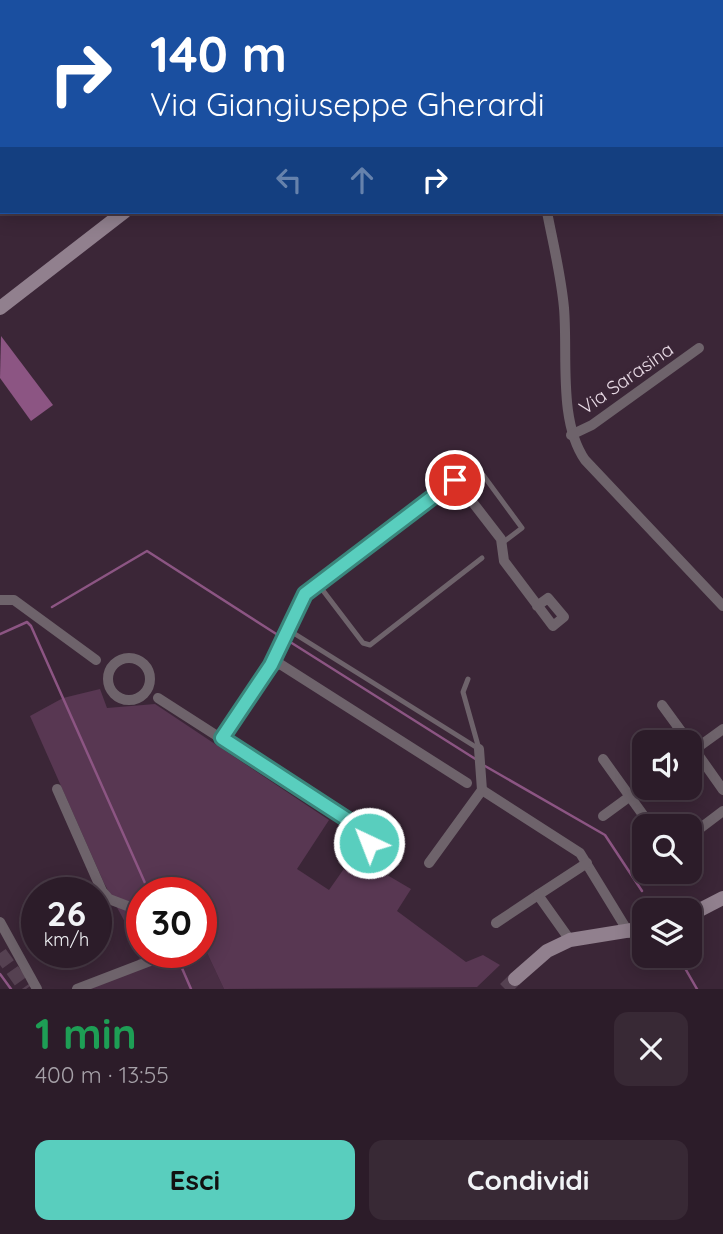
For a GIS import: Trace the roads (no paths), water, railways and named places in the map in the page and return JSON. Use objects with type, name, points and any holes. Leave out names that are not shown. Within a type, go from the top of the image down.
[{"type":"street","points":[[0,308],[121,214]]},
{"type":"street","points":[[547,214],[564,303],[571,435],[585,460],[723,606]]},
{"type":"street","name":"Via Sarasina","points":[[571,435],[592,425],[699,348]]},
{"type":"street","points":[[222,738],[273,665],[291,631],[301,599],[475,464]]},
{"type":"street","points":[[451,483],[460,486],[502,543],[503,561],[537,606]]},
{"type":"street","points":[[0,600],[14,600],[96,660],[119,698],[158,698],[362,829],[366,832],[369,843],[362,855],[356,857],[350,853],[344,824],[337,813]]},
{"type":"street","points":[[96,660],[116,663],[126,659],[142,663],[158,698]]},
{"type":"street","points":[[108,677],[116,663]]},
{"type":"street","points":[[273,665],[290,668],[467,783]]},
{"type":"street","points":[[142,696],[150,682]]},
{"type":"street","points":[[662,705],[679,730]]},
{"type":"street","points":[[702,741],[723,729]]},
{"type":"street","points":[[429,863],[482,790],[480,753]]},
{"type":"street","points":[[603,759],[642,814]]},
{"type":"street","points":[[702,762],[723,790]]},
{"type":"street","points":[[57,789],[102,891],[126,905]]},
{"type":"street","points":[[482,790],[569,844],[587,863],[629,933]]},
{"type":"street","points":[[603,816],[632,795]]},
{"type":"street","points":[[702,827],[723,811]]},
{"type":"street","points":[[347,840],[353,831],[362,829]]},
{"type":"street","points":[[496,923],[587,863]]},
{"type":"street","points":[[538,895],[570,940]]},
{"type":"street","points":[[702,909],[723,898]]},
{"type":"street","points":[[0,922],[37,989]]},
{"type":"street","points":[[515,979],[547,951],[570,940],[632,932]]},
{"type":"street","points":[[77,989],[126,967]]},
{"type":"lane","points":[[475,464],[522,528],[502,543]]},
{"type":"lane","points":[[318,584],[363,643],[370,645],[482,558]]},
{"type":"lane","points":[[291,631],[480,753]]},
{"type":"lane","points":[[468,679],[463,692],[480,753]]},
{"type":"waterway","points":[[52,607],[147,551],[281,637]]},
{"type":"waterway","points":[[0,634],[27,622],[31,626],[142,877]]},
{"type":"waterway","points":[[287,640],[477,760]]},
{"type":"waterway","points":[[485,766],[605,835],[642,891]]},
{"type":"waterway","points":[[182,968],[191,989]]},
{"type":"waterway","points":[[685,968],[697,989]]},
{"type":"waterway","points":[[0,974],[11,989]]},
{"type":"tunnel","points":[[0,953],[26,989]]},
{"type":"tunnel","points":[[505,989],[515,979]]}]
